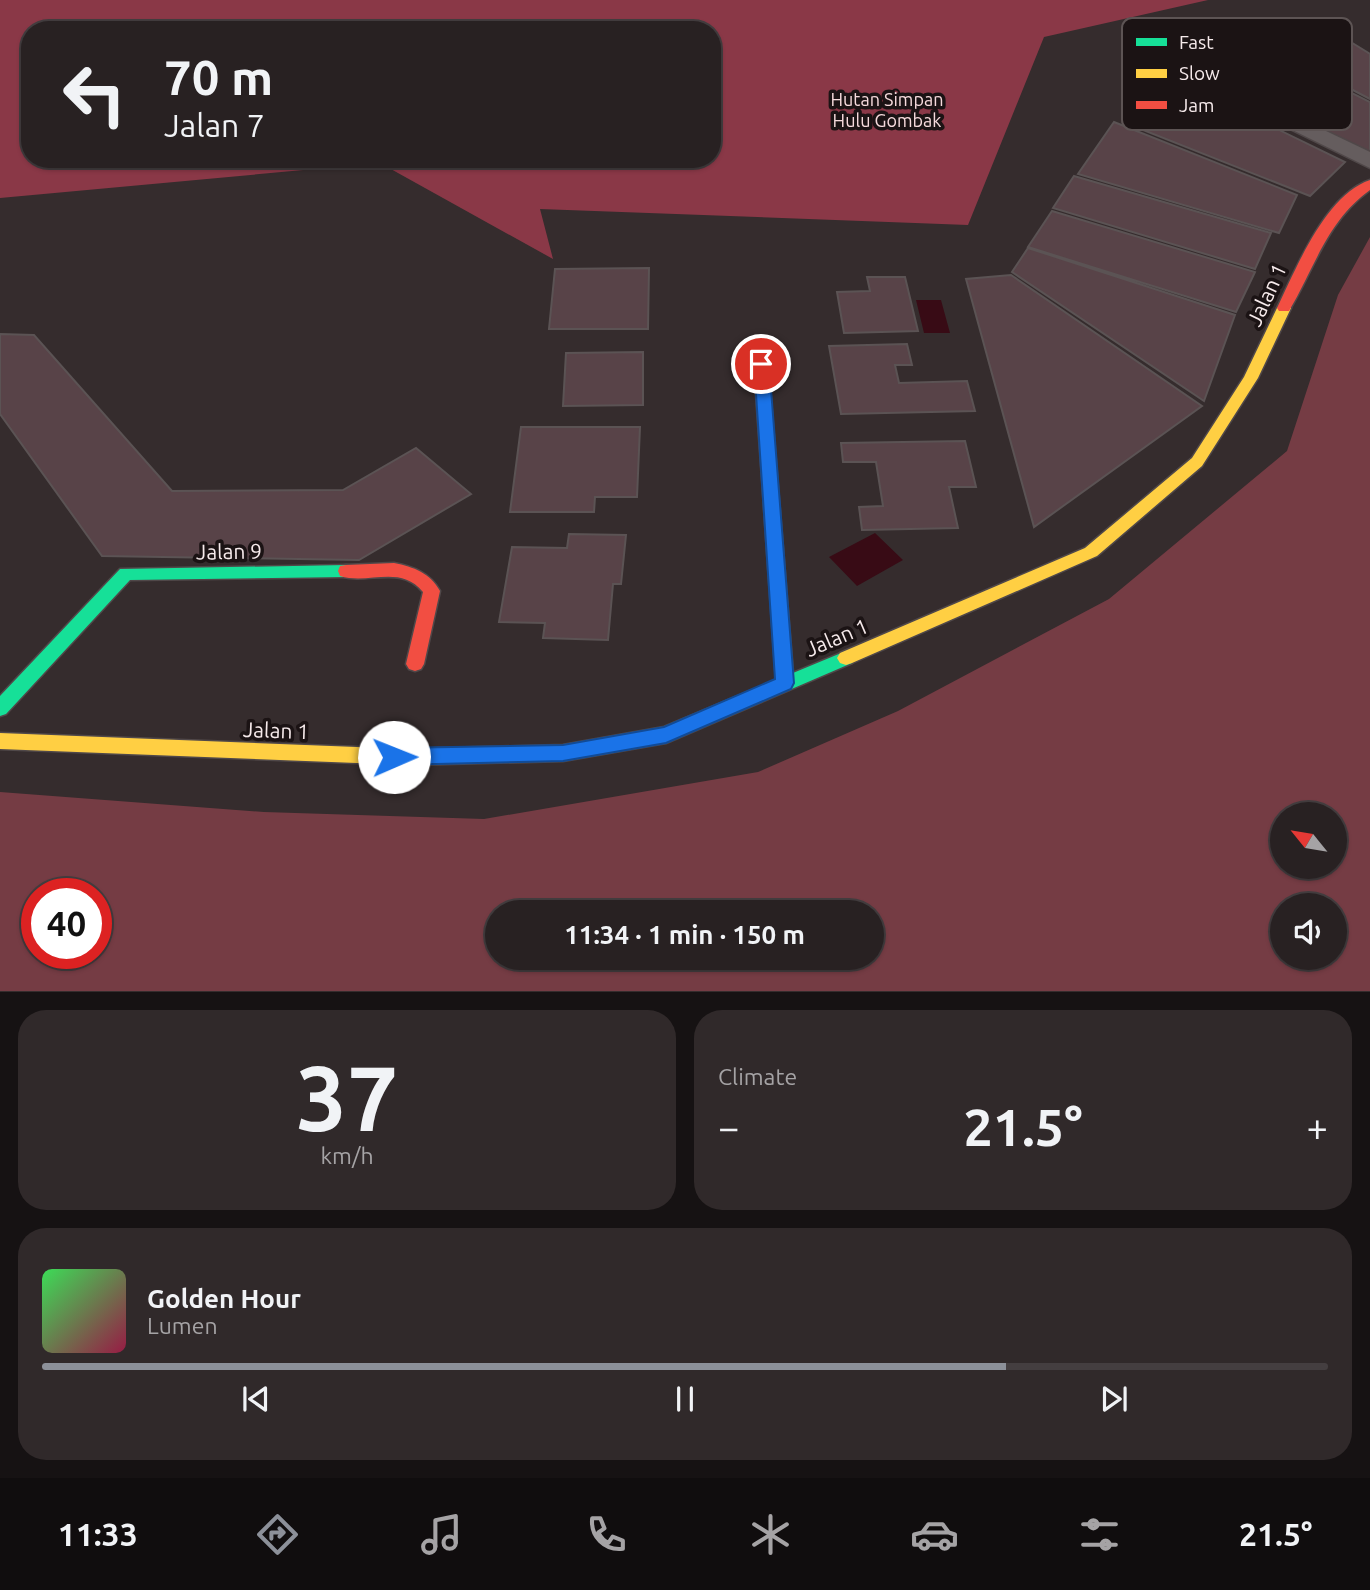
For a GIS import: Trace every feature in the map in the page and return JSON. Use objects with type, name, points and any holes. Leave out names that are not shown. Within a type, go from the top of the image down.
[{"type":"street","points":[[1307,130],[1370,161]]},
{"type":"street","name":"Jalan 1","points":[[0,741],[394,757],[563,753],[666,735],[1091,552],[1197,462],[1251,378],[1315,243],[1348,197],[1370,184]]},
{"type":"street","points":[[761,364],[785,683]]},
{"type":"street","name":"Jalan 9","points":[[0,708],[126,574],[403,570],[424,578],[432,591],[415,664]]},
{"type":"shaded area","points":[[1370,237],[1370,991],[0,991],[0,792],[264,812],[484,819],[758,772],[898,711],[1109,599],[1287,451],[1338,295]]},
{"type":"shaded area","points":[[916,300],[941,300],[950,333],[924,333]]},
{"type":"shaded area","points":[[875,533],[903,560],[857,586],[829,557]]},
{"type":"green space","name":"Hutan Simpan Hulu Gombak","points":[[0,0],[1208,0],[1044,37],[968,225],[540,209],[553,259],[389,168],[721,168],[721,21],[21,21],[21,168],[326,168],[0,198]]},
{"type":"building","points":[[1352,43],[1370,54],[1370,99],[1352,90]]},
{"type":"building","points":[[1352,93],[1370,102],[1370,154],[1323,130],[1352,130]]},
{"type":"building","points":[[1114,122],[1122,125],[1122,130],[1134,130],[1297,195],[1279,233],[1078,174]]},
{"type":"building","points":[[1143,130],[1279,130],[1345,162],[1310,196]]},
{"type":"building","points":[[1074,176],[1271,233],[1255,269],[1053,208]]},
{"type":"building","points":[[1052,211],[1255,272],[1236,312],[1028,247]]},
{"type":"building","points":[[1028,248],[1235,315],[1204,401],[1012,272]]},
{"type":"building","points":[[649,268],[648,329],[549,329],[555,269]]},
{"type":"building","points":[[1011,275],[1202,406],[1034,527],[966,279]]},
{"type":"building","points":[[867,277],[905,277],[918,331],[844,333],[837,292],[870,291]]},
{"type":"building","points":[[0,334],[34,335],[172,491],[343,490],[416,448],[471,494],[359,560],[102,556],[0,414]]},
{"type":"building","points":[[907,344],[912,365],[895,365],[899,383],[967,381],[975,411],[841,414],[829,346]]},
{"type":"building","points":[[643,352],[643,405],[563,406],[566,353]]},
{"type":"building","points":[[521,427],[640,427],[637,497],[595,497],[594,512],[510,512]]},
{"type":"building","points":[[965,441],[976,487],[949,487],[958,528],[862,530],[859,507],[883,506],[876,462],[843,462],[841,443]]},
{"type":"building","points":[[569,534],[626,535],[621,584],[613,584],[608,640],[543,638],[545,623],[499,622],[512,547],[567,548]]},
{"type":"traffic: fast","points":[[761,364],[785,683]]},
{"type":"traffic: fast","points":[[0,708],[126,574],[346,571]]},
{"type":"traffic: fast","points":[[408,757],[563,753],[666,735],[846,658]]},
{"type":"traffic: slow","points":[[846,658],[1091,552],[1197,462],[1251,378],[1284,308]]},
{"type":"traffic: slow","points":[[0,741],[408,757]]},
{"type":"traffic: jam","points":[[1284,308],[1309,256],[1329,223],[1354,195],[1370,184]]},
{"type":"traffic: jam","points":[[346,571],[382,569],[405,572],[424,582],[432,591],[415,664]]},
{"type":"route","points":[[394,757],[563,753],[666,735],[785,683],[761,364]]}]
